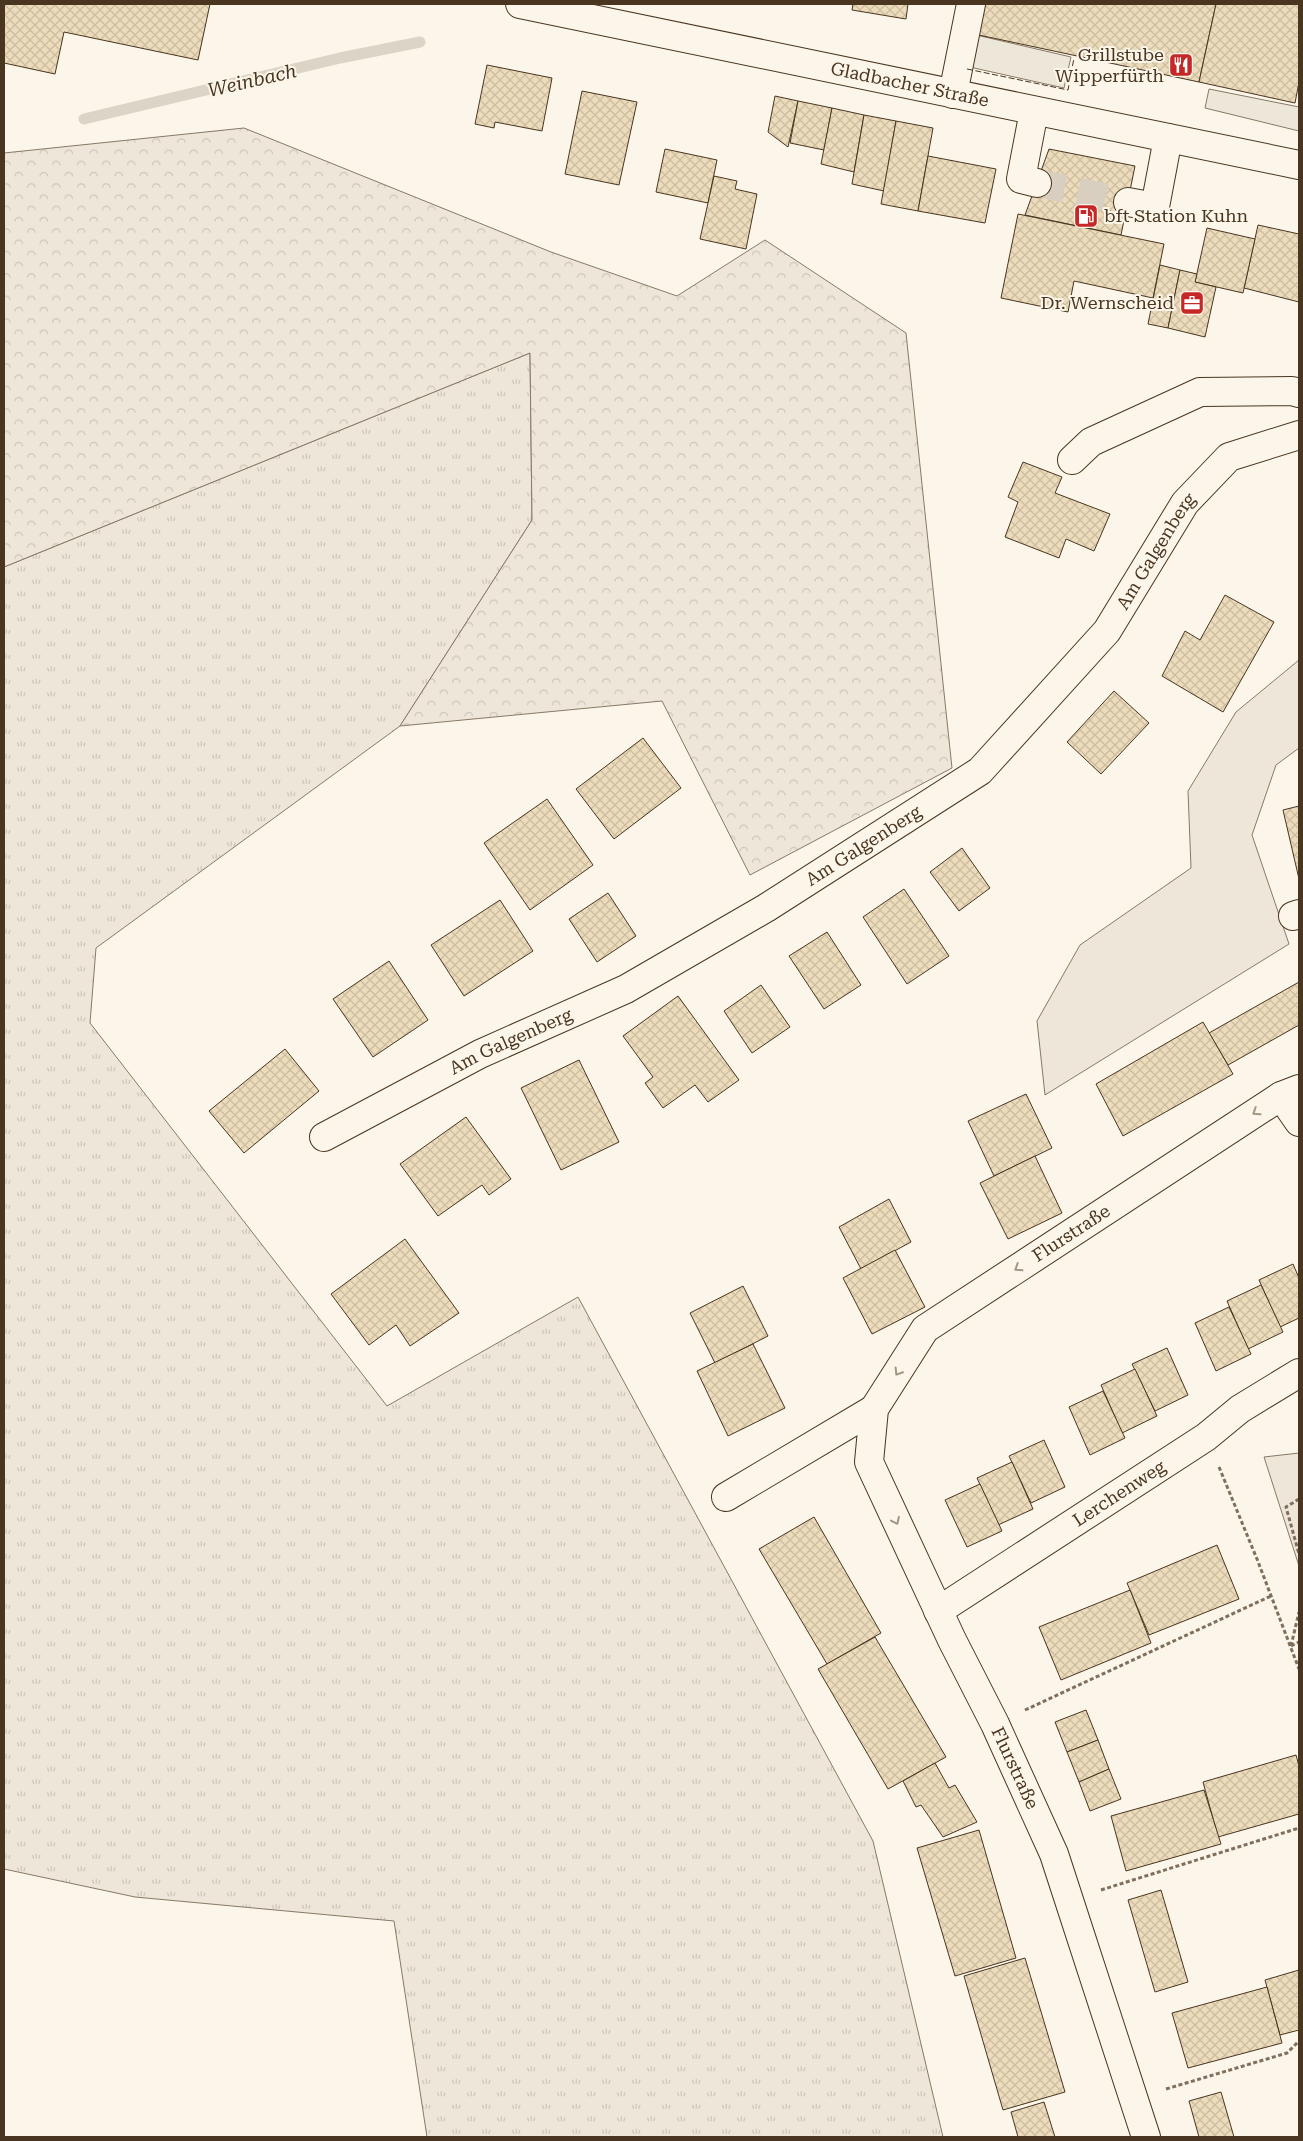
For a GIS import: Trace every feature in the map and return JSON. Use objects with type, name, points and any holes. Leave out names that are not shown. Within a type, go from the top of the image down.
[{"type":"street","name":"Gladbacher Straße","points":[[520,4],[1299,166]]},
{"type":"street","points":[[953,94],[971,4]]},
{"type":"street","points":[[1034,111],[1021,179],[1037,183]]},
{"type":"street","points":[[1128,202],[1155,207],[1168,138]]},
{"type":"street","points":[[1072,460],[1091,442],[1200,392],[1292,391],[1299,393]]},
{"type":"street","name":"Am Galgenberg","points":[[324,1138],[480,1054],[626,989],[766,908],[980,771],[1107,631],[1192,496],[1229,457],[1299,434]]},
{"type":"street","points":[[1290,1092],[1299,1122]]},
{"type":"street","name":"Flurstraße","points":[[726,1497],[874,1409],[925,1329],[1290,1092]]},
{"type":"street","name":"Lerchenweg","points":[[938,1611],[1206,1437],[1240,1409],[1299,1373]]},
{"type":"street","name":"Flurstraße","points":[[874,1409],[869,1462],[938,1611],[995,1724],[1054,1854],[1146,2137]]},
{"type":"path","points":[[1206,1437],[1299,1669]]},
{"type":"path","points":[[1299,1499],[1286,1506],[1299,1554]]},
{"type":"path","points":[[995,1724],[1271,1596]]},
{"type":"path","points":[[1290,1646],[1299,1612]]},
{"type":"path","points":[[1290,1646],[1299,1642]]},
{"type":"path","points":[[1069,1900],[1299,1828]]},
{"type":"path","points":[[1134,2098],[1287,2053],[1299,2040]]},
{"type":"green space","points":[[244,128],[551,252],[677,296],[765,240],[906,333],[952,768],[750,875],[662,701],[400,726],[532,520],[530,353],[4,567],[4,153]]},
{"type":"green space","points":[[530,353],[532,520],[400,726],[96,948],[90,1023],[387,1406],[578,1297],[873,1841],[943,2137],[427,2137],[394,1921],[135,1897],[4,1869],[4,567]]},
{"type":"green space","points":[[1299,660],[1299,748],[1276,765],[1252,835],[1289,944],[1045,1095],[1037,1021],[1080,945],[1191,868],[1188,791],[1236,712]]},
{"type":"green space","points":[[1299,1453],[1299,1566],[1264,1457]]},
{"type":"shaded area","points":[[972,34],[1071,57],[1064,88],[965,66]]},
{"type":"shaded area","points":[[1209,89],[1299,107],[1299,131],[1205,108]]},
{"type":"building","points":[[4,4],[210,4],[198,60],[64,32],[55,74],[4,63]]},
{"type":"building","points":[[853,4],[908,4],[906,19],[852,10]]},
{"type":"building","points":[[980,4],[1216,4],[1199,82],[974,34]]},
{"type":"building","points":[[1216,4],[1299,4],[1299,82],[1295,103],[1199,82]]},
{"type":"building","points":[[487,65],[552,78],[542,131],[495,122],[494,128],[475,124]]},
{"type":"building","points":[[582,91],[637,102],[619,185],[565,174]]},
{"type":"building","points":[[775,96],[798,101],[788,147],[768,132]]},
{"type":"building","points":[[798,101],[832,108],[824,150],[790,143]]},
{"type":"building","points":[[832,108],[864,115],[854,172],[821,164]]},
{"type":"building","points":[[864,115],[896,121],[884,191],[852,184]]},
{"type":"building","points":[[896,121],[933,128],[918,211],[881,204]]},
{"type":"building","points":[[665,149],[717,160],[708,203],[656,192]]},
{"type":"building","points":[[1049,149],[1135,166],[1121,235],[1025,215]]},
{"type":"building","points":[[928,156],[996,169],[985,223],[918,211]]},
{"type":"building","points":[[714,176],[737,181],[735,189],[757,194],[746,249],[700,239]]},
{"type":"building","points":[[1018,214],[1164,244],[1153,298],[1074,281],[1068,312],[1001,298]]},
{"type":"building","points":[[1258,225],[1299,234],[1299,302],[1244,288]]},
{"type":"building","points":[[1207,228],[1255,239],[1243,293],[1195,282]]},
{"type":"building","points":[[1160,265],[1180,270],[1168,328],[1148,324]]},
{"type":"building","points":[[1180,270],[1197,274],[1195,282],[1216,287],[1205,337],[1168,328]]},
{"type":"building","points":[[1023,462],[1062,477],[1055,493],[1110,514],[1094,551],[1066,539],[1059,558],[1005,537],[1018,502],[1008,497]]},
{"type":"building","points":[[1225,595],[1274,622],[1223,712],[1162,676],[1185,631],[1200,640]]},
{"type":"building","points":[[1114,691],[1149,723],[1101,774],[1067,742]]},
{"type":"building","points":[[643,738],[681,788],[614,839],[576,789]]},
{"type":"building","points":[[547,799],[593,865],[530,910],[484,843]]},
{"type":"building","points":[[1299,806],[1299,879],[1283,810]]},
{"type":"building","points":[[962,848],[990,888],[959,911],[930,872]]},
{"type":"building","points":[[904,889],[949,956],[907,984],[863,917]]},
{"type":"building","points":[[608,893],[636,936],[597,962],[569,919]]},
{"type":"building","points":[[500,900],[533,951],[464,996],[431,945]]},
{"type":"building","points":[[827,932],[861,985],[824,1009],[789,956]]},
{"type":"building","points":[[389,961],[428,1020],[373,1057],[333,999]]},
{"type":"building","points":[[1299,982],[1299,1025],[1228,1065],[1209,1033]]},
{"type":"building","points":[[761,985],[790,1027],[752,1053],[724,1011]]},
{"type":"building","points":[[678,996],[739,1080],[708,1102],[695,1085],[663,1108],[645,1083],[653,1077],[623,1036]]},
{"type":"building","points":[[1203,1022],[1233,1074],[1123,1136],[1096,1084]]},
{"type":"building","points":[[285,1049],[319,1091],[244,1153],[209,1111]]},
{"type":"building","points":[[579,1060],[619,1142],[561,1170],[521,1088]]},
{"type":"building","points":[[1026,1094],[1052,1148],[994,1176],[968,1121]]},
{"type":"building","points":[[466,1117],[511,1179],[489,1195],[482,1185],[438,1216],[400,1164]]},
{"type":"building","points":[[1035,1156],[1062,1213],[1008,1239],[980,1183]]},
{"type":"building","points":[[889,1199],[911,1242],[861,1269],[839,1227]]},
{"type":"building","points":[[405,1239],[459,1313],[410,1346],[396,1325],[369,1345],[331,1294]]},
{"type":"building","points":[[895,1250],[925,1307],[872,1334],[843,1278]]},
{"type":"building","points":[[1293,1264],[1299,1278],[1299,1318],[1280,1327],[1259,1280]]},
{"type":"building","points":[[1261,1285],[1283,1332],[1248,1349],[1227,1301]]},
{"type":"building","points":[[743,1286],[768,1336],[715,1363],[690,1313]]},
{"type":"building","points":[[1229,1307],[1251,1354],[1216,1371],[1195,1323]]},
{"type":"building","points":[[753,1344],[785,1408],[728,1436],[697,1371]]},
{"type":"building","points":[[1167,1348],[1188,1395],[1155,1411],[1132,1364]]},
{"type":"building","points":[[1135,1369],[1157,1416],[1122,1433],[1101,1385]]},
{"type":"building","points":[[1103,1391],[1125,1438],[1090,1455],[1069,1407]]},
{"type":"building","points":[[1044,1440],[1065,1487],[1031,1503],[1009,1456]]},
{"type":"building","points":[[1012,1462],[1033,1509],[998,1525],[977,1478]]},
{"type":"building","points":[[980,1484],[1002,1531],[967,1547],[945,1500]]},
{"type":"building","points":[[814,1517],[881,1633],[827,1664],[759,1549]]},
{"type":"building","points":[[1217,1545],[1239,1599],[1149,1635],[1127,1583]]},
{"type":"building","points":[[1130,1590],[1151,1643],[1061,1680],[1039,1627]]},
{"type":"building","points":[[875,1637],[946,1757],[888,1789],[818,1669]]},
{"type":"building","points":[[1086,1710],[1098,1740],[1067,1752],[1055,1722]]},
{"type":"building","points":[[1098,1740],[1109,1769],[1079,1782],[1067,1752]]},
{"type":"building","points":[[1296,1755],[1299,1766],[1299,1814],[1218,1837],[1203,1782]]},
{"type":"building","points":[[935,1763],[949,1788],[955,1785],[977,1822],[943,1837],[921,1805],[916,1807],[903,1781]]},
{"type":"building","points":[[1109,1769],[1121,1799],[1090,1811],[1079,1782]]},
{"type":"building","points":[[1204,1790],[1221,1844],[1126,1871],[1111,1816]]},
{"type":"building","points":[[979,1830],[1016,1958],[955,1976],[917,1848]]},
{"type":"building","points":[[1161,1890],[1188,1982],[1155,1992],[1128,1900]]},
{"type":"building","points":[[1025,1958],[1065,2092],[1003,2110],[964,1976]]},
{"type":"building","points":[[1299,1970],[1299,2030],[1280,2035],[1265,1980]]},
{"type":"building","points":[[1267,1987],[1282,2043],[1188,2068],[1172,2013]]},
{"type":"building","points":[[1221,2092],[1234,2137],[1199,2137],[1189,2101]]},
{"type":"building","points":[[1044,2102],[1055,2137],[1018,2137],[1011,2112]]},
{"type":"waterway","name":"Weinbach","points":[[84,119],[340,58],[420,42]]},
{"type":"tunnel","points":[[1037,183],[1128,202]]},
{"type":"fence","points":[[967,69],[1068,90],[1074,58]]},
{"type":"place","name":"Grillstube Wipperfürth","points":[[1181,65]]},
{"type":"place","name":"bft Station Kuhn","points":[[1086,216]]},
{"type":"place","name":"Dr. Wernscheid","points":[[1192,303]]}]
